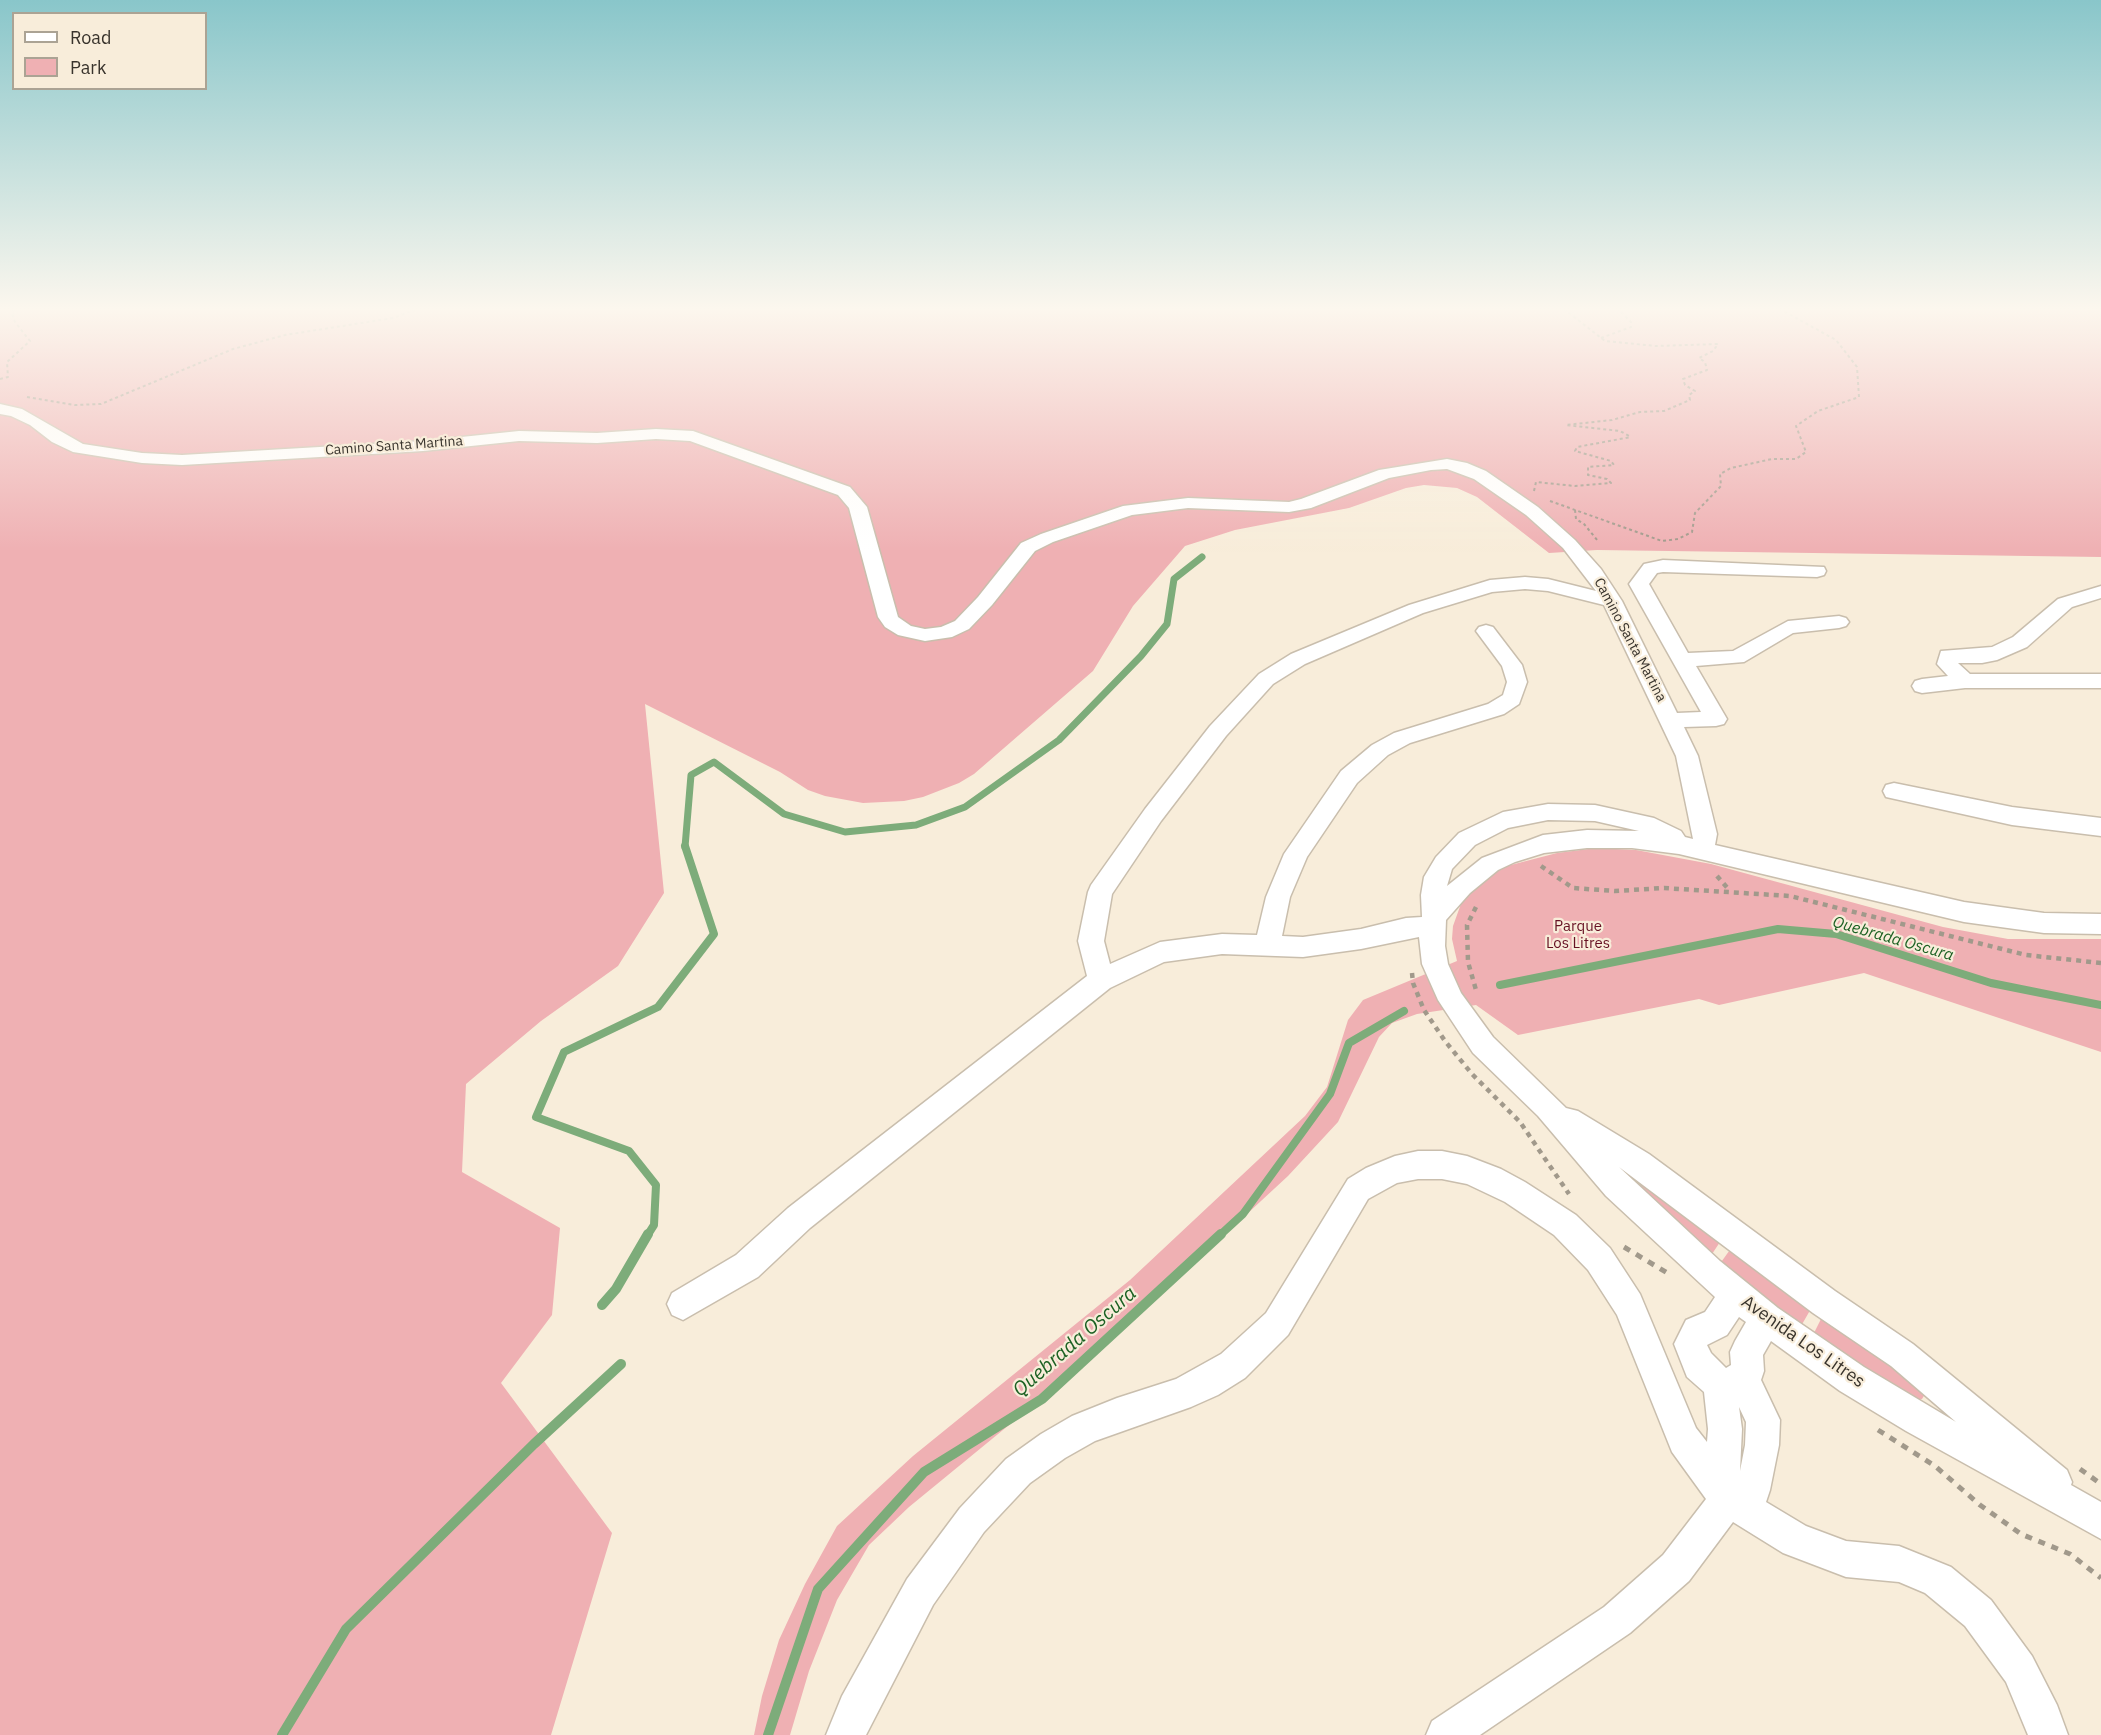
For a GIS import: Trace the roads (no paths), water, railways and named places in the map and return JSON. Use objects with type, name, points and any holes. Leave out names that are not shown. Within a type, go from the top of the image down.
[{"type":"street","name":"Camino Santa Martina","points":[[0,409],[16,412],[79,448],[142,458],[182,460],[423,446],[519,436],[597,438],[656,434],[693,436],[729,452],[812,478],[844,491],[858,507],[888,617],[898,628],[925,635],[945,633],[962,625],[985,601],[1028,547],[1047,538],[1129,510],[1188,503],[1289,507],[1305,504],[1385,474],[1447,464],[1461,467],[1480,475],[1532,511],[1594,573],[1612,601],[1687,756],[1705,834],[1703,850]]},
{"type":"street","points":[[1670,720],[1716,719],[1639,584],[1651,568],[1663,566],[1817,571]]},
{"type":"street","points":[[1101,980],[1091,941],[1100,892],[1153,815],[1218,731],[1266,679],[1298,659],[1416,609],[1490,586],[1525,583],[1548,585],[1612,601]]},
{"type":"street","points":[[1965,681],[1947,664],[1948,656],[1982,656],[2003,651],[2020,642],[2065,603],[2101,592]]},
{"type":"street","points":[[1682,660],[1737,657],[1788,627],[1839,622]]},
{"type":"street","points":[[1268,945],[1278,897],[1296,855],[1348,777],[1380,750],[1402,738],[1496,708],[1512,699],[1517,682],[1512,665],[1486,631]]},
{"type":"street","points":[[1922,686],[1965,681],[2101,681]]},
{"type":"street","points":[[1894,790],[1993,812],[2101,827]]},
{"type":"street","name":"Avenida Los Litres","points":[[1703,850],[1646,824],[1620,817],[1571,811],[1525,815],[1484,829],[1455,850],[1436,877],[1433,895],[1432,946],[1436,964],[1451,1000],[1483,1046],[1548,1107],[1616,1186],[1735,1294],[1852,1378],[1918,1419],[2101,1520]]},
{"type":"street","name":"Avenida Los Litres","points":[[1434,921],[1461,885],[1490,864],[1506,856],[1543,844],[1610,838],[1655,841],[1703,850],[1964,912],[2044,923],[2101,924]]},
{"type":"street","points":[[683,1304],[747,1266],[799,1218],[1101,980],[1160,952],[1222,944],[1303,947],[1361,939],[1434,921]]},
{"type":"street","name":"Avenida Los Litres","points":[[1548,1107],[1639,1164],[1937,1383],[2101,1520]]},
{"type":"street","points":[[1616,1186],[1621,1171],[1639,1164]]},
{"type":"street","points":[[846,1735],[856,1710],[921,1592],[972,1520],[1017,1471],[1084,1428],[1179,1395],[1206,1383],[1233,1366],[1277,1324],[1358,1189],[1395,1170],[1418,1165],[1442,1165],[1467,1170],[1507,1187],[1565,1225],[1599,1259],[1629,1305],[1684,1440],[1728,1499],[1806,1544],[1846,1559],[1899,1564],[1938,1580],[1978,1613],[2019,1669],[2043,1719],[2048,1735]]},
{"type":"street","points":[[1446,1735],[1617,1620],[1676,1568],[1728,1499],[1753,1490],[1762,1445],[1763,1420],[1731,1381],[1699,1365],[1690,1344],[1697,1331],[1716,1324],[1735,1294]]},
{"type":"street","points":[[1731,1381],[1748,1371],[1746,1352],[1767,1319]]},
{"type":"street","points":[[1918,1419],[1929,1414],[1936,1406],[1939,1395],[1937,1383]]},
{"type":"waterway","points":[[685,846],[691,775],[714,762],[784,814],[845,832],[916,825],[965,807],[1059,740],[1141,656],[1167,624],[1174,579],[1202,557]]},
{"type":"waterway","points":[[647,1236],[654,1225],[656,1185],[629,1151],[536,1117],[564,1052],[658,1007],[714,934],[685,846]]},
{"type":"waterway","name":"Quebrada Oscura","points":[[1500,985],[1778,929],[1836,934],[1991,983],[2101,1005]]},
{"type":"waterway","name":"Quebrada Oscura","points":[[1219,1236],[1243,1214],[1330,1094],[1349,1043],[1404,1011]]},
{"type":"waterway","points":[[602,1305],[616,1289],[648,1234]]},
{"type":"waterway","name":"Quebrada Oscura","points":[[768,1735],[818,1589],[924,1472],[1042,1399],[1221,1234]]},
{"type":"waterway","points":[[282,1735],[346,1629],[534,1444],[621,1364]]},
{"type":"park label","name":"Parque Los Litres","points":[[1578,936]]}]
